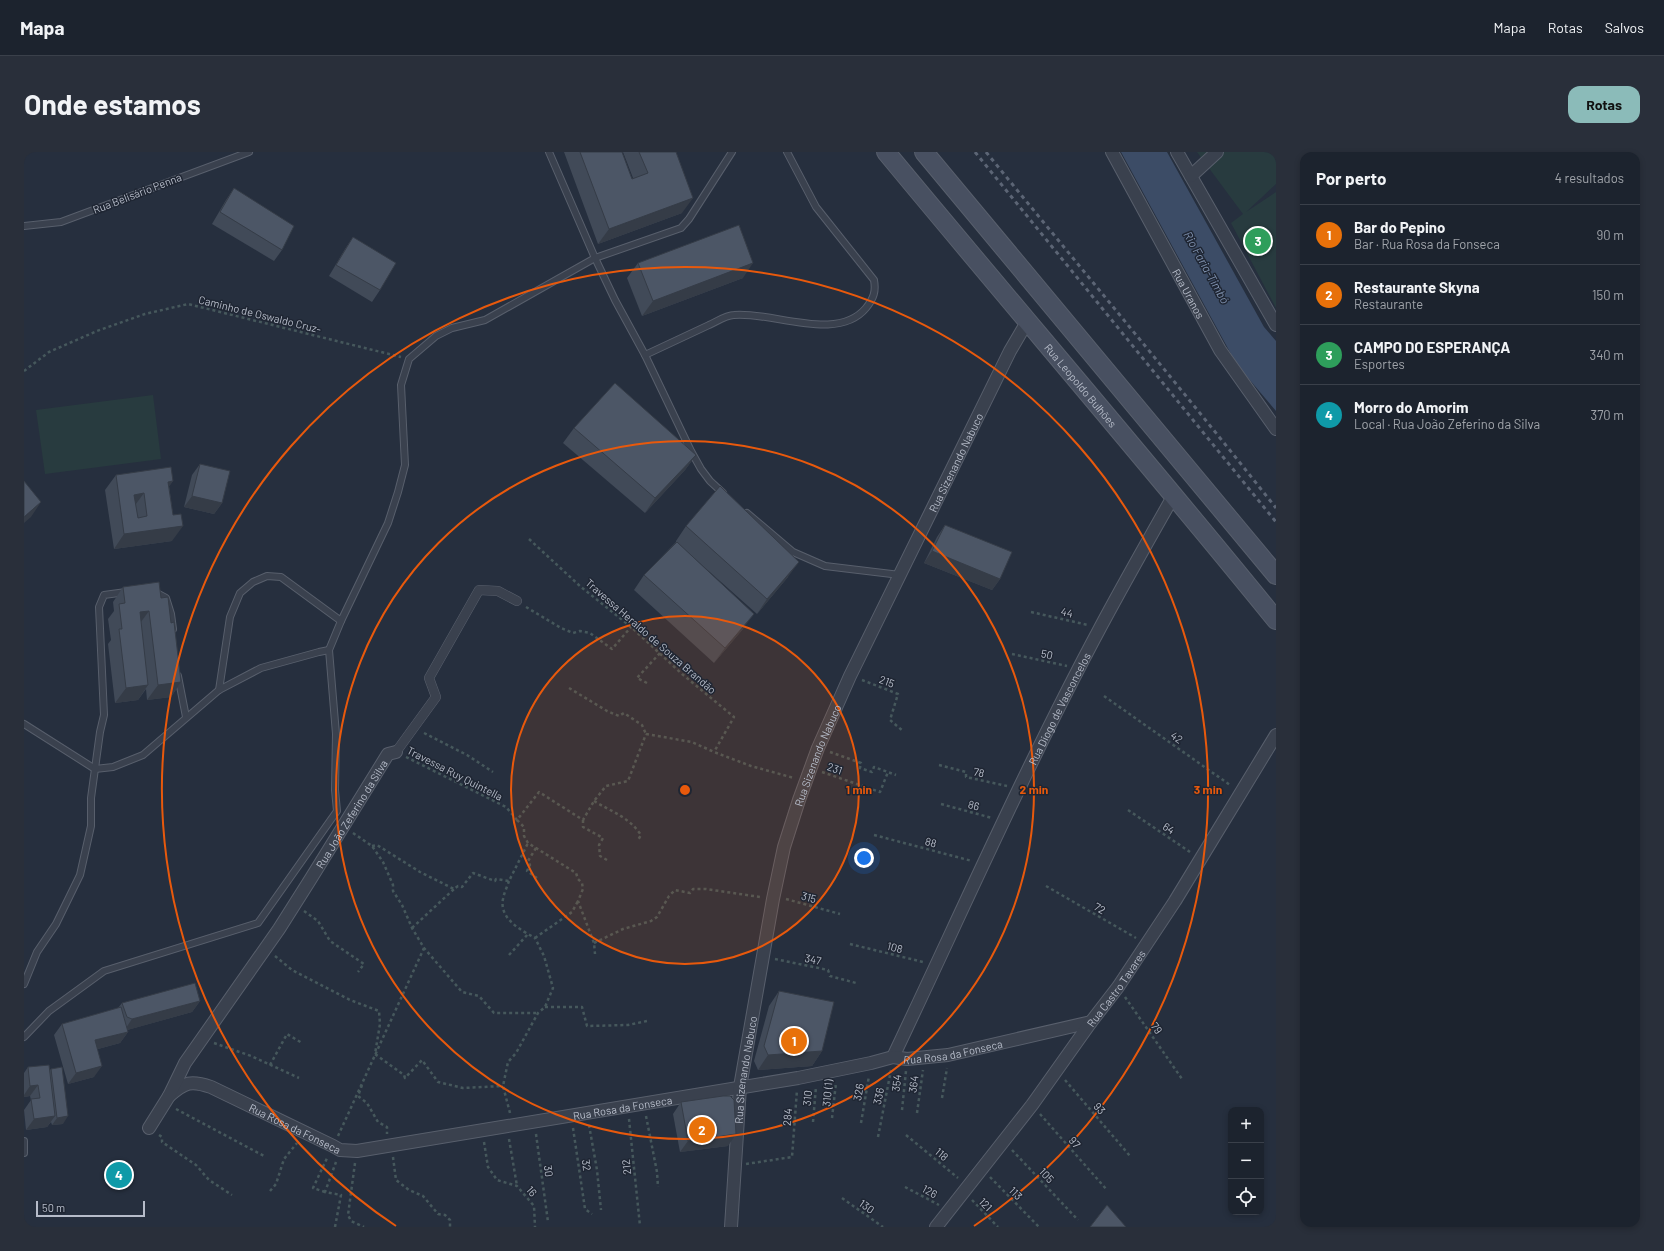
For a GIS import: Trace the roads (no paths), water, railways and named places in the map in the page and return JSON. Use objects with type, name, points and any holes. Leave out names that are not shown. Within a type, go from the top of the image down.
[{"type":"main road","name":"Rua Leopoldo Bulhões","points":[[886,152],[1027,322],[1174,495],[1276,620]]},
{"type":"main road","points":[[924,152],[1276,575]]},
{"type":"street","name":"Rua Uranos","points":[[1112,152],[1220,350],[1276,429]]},
{"type":"street","points":[[1177,152],[1276,325]]},
{"type":"street","points":[[1190,176],[1217,152]]},
{"type":"street","name":"Rua Sizenando Nabuco","points":[[731,1227],[740,1087],[762,957],[784,846],[805,781],[850,676],[1010,351],[1027,322]]},
{"type":"street","name":"Rua Diogo de Vasconcelos","points":[[893,1057],[1004,821],[1079,669],[1100,628],[1174,495]]},
{"type":"street","name":"Rua João Zeferino da Silva","points":[[149,1128],[169,1096],[185,1063],[266,947],[310,880],[388,754],[396,752],[436,697],[429,678],[479,590],[498,591],[517,601]]},
{"type":"street","name":"Rua Castro Tavares","points":[[936,1227],[1032,1105],[1091,1022],[1118,987],[1147,944],[1276,735]]},
{"type":"street","name":"Rua Rosa da Fonseca","points":[[169,1096],[179,1087],[188,1083],[198,1082],[337,1148],[357,1151],[798,1078],[871,1064],[893,1057],[907,1059],[948,1055],[1091,1022]]},
{"type":"lane","name":"Rua Belisário Penna","points":[[24,226],[61,222],[249,152]]},
{"type":"lane","points":[[549,152],[615,300],[645,355],[701,469],[710,481],[728,496]]},
{"type":"lane","points":[[24,1037],[49,1011],[104,971],[258,923],[338,811],[335,790],[336,734],[329,650],[341,621],[388,522],[398,492],[405,465],[401,385],[409,359],[436,336],[447,330],[485,320],[595,258],[681,228],[689,219],[732,152]]},
{"type":"lane","points":[[645,355],[732,315],[752,315],[820,325],[838,323],[855,317],[867,307],[874,297],[874,280],[816,207],[787,152]]},
{"type":"lane","points":[[740,506],[793,552],[808,560],[825,566],[900,575]]},
{"type":"lane","points":[[218,690],[230,616],[240,593],[253,582],[267,576],[281,577],[341,621]]},
{"type":"lane","points":[[144,591],[155,591],[166,598],[171,614],[174,634]]},
{"type":"lane","points":[[24,984],[37,952],[56,924],[80,875],[91,826],[95,768],[104,714],[99,607],[104,596],[131,592]]},
{"type":"lane","points":[[24,724],[95,768],[113,767],[143,755],[218,690],[261,668],[329,650]]},
{"type":"lane","points":[[178,672],[186,717]]},
{"type":"lane","points":[[24,1141],[24,1153]]},
{"type":"water","name":"Rio Faria-Timbó","points":[[1121,152],[1167,152],[1264,327],[1276,341],[1276,411],[1237,365]]},
{"type":"railway","points":[[975,152],[1276,522]]},
{"type":"railway","points":[[986,152],[1276,508]]},
{"type":"place","name":"CAMPO DO ESPERANÇA","points":[[1258,241]]},
{"type":"place","name":"Bar do Pepino","points":[[794,1041]]},
{"type":"place","name":"Restaurante Skyna","points":[[702,1130]]},
{"type":"place","name":"Morro do Amorim","points":[[119,1175]]}]
